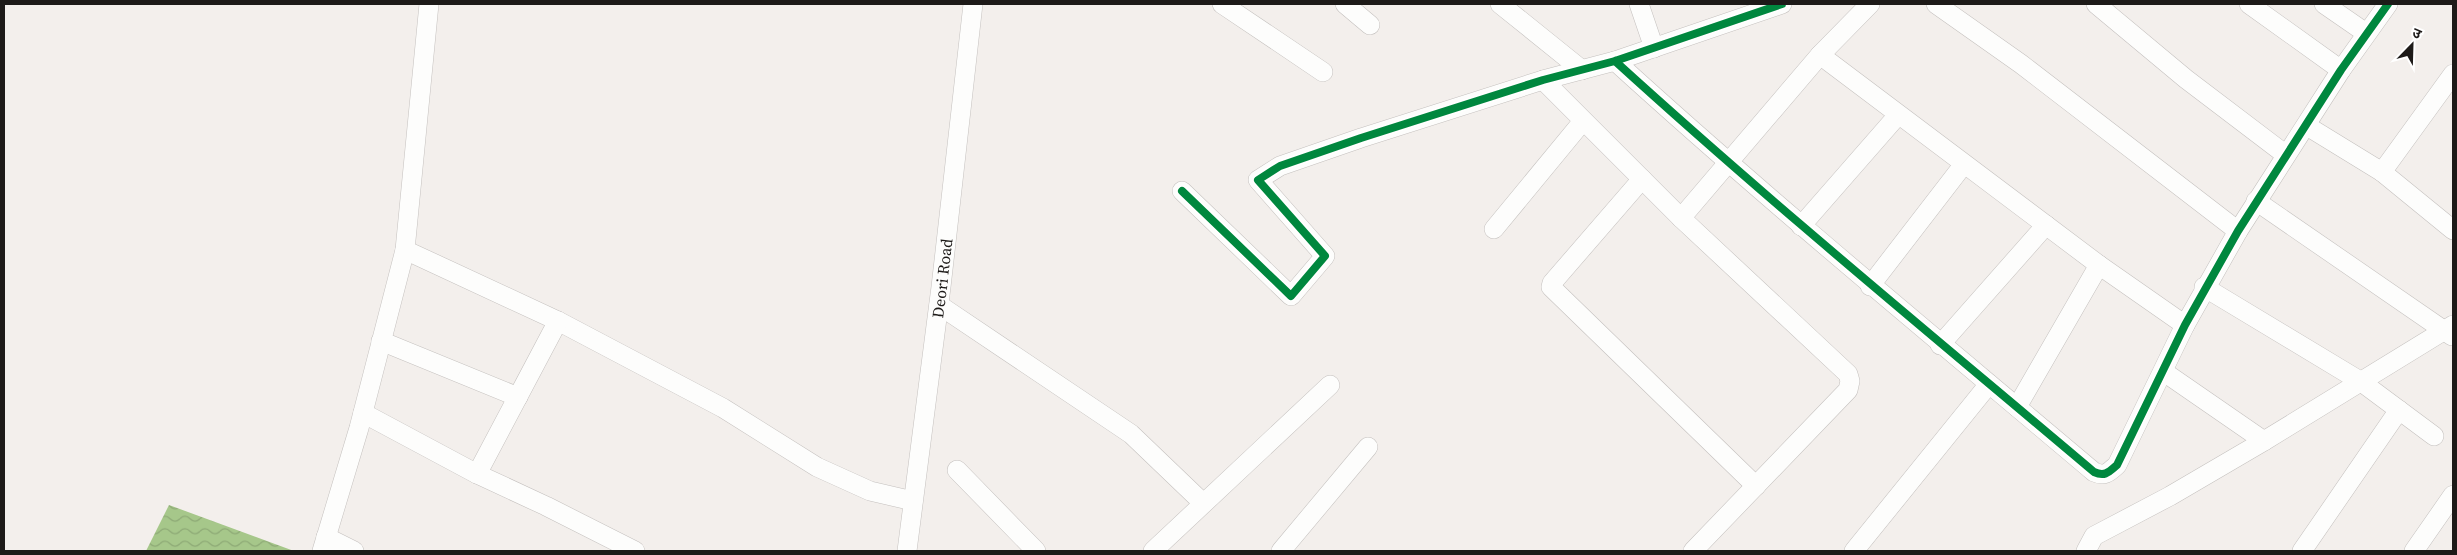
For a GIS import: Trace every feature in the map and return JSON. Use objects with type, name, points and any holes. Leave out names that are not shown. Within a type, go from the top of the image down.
[{"type":"street","points":[[354,551],[324,544],[363,413],[405,250],[429,4]]},
{"type":"street","name":"Deori Road","points":[[907,551],[939,305],[973,4]]},
{"type":"street","points":[[1222,4],[1322,72]]},
{"type":"street","points":[[1345,4],[1370,25]]},
{"type":"street","points":[[1640,4],[1654,48]]},
{"type":"street","points":[[1182,191],[1291,296],[1325,256],[1258,180],[1280,166],[1543,80],[1615,61],[1782,4]]},
{"type":"street","points":[[1681,218],[1820,55],[1870,4]]},
{"type":"street","points":[[1936,4],[2021,64],[2238,231]]},
{"type":"street","points":[[2096,4],[2186,78],[2286,155]]},
{"type":"street","points":[[2249,4],[2341,70]]},
{"type":"street","points":[[2324,4],[2366,33]]},
{"type":"street","points":[[1615,61],[1727,163],[1870,286],[2094,472],[2101,475],[2109,473],[2117,464],[2164,372],[2204,287],[2256,201],[2307,126],[2341,70],[2388,4]]},
{"type":"street","points":[[1505,5],[1582,70]]},
{"type":"street","points":[[1820,55],[2099,265],[2185,324]]},
{"type":"street","points":[[2382,172],[2453,74]]},
{"type":"street","points":[[1543,80],[1681,218],[1848,374],[1850,381],[1848,390],[1694,551]]},
{"type":"street","points":[[1801,226],[1898,115]]},
{"type":"street","points":[[1494,229],[1583,121]]},
{"type":"street","points":[[2307,126],[2382,172],[2453,230]]},
{"type":"street","points":[[1870,286],[1964,164]]},
{"type":"street","points":[[1642,179],[1552,283],[1551,287],[1756,486]]},
{"type":"street","points":[[2086,551],[2094,536],[2170,496],[2264,441],[2360,381],[2450,331],[2256,201]]},
{"type":"street","points":[[1940,345],[2046,225]]},
{"type":"street","points":[[405,250],[558,321],[723,408],[817,467],[870,491],[913,501]]},
{"type":"street","points":[[2016,407],[2099,265]]},
{"type":"street","points":[[2204,287],[2360,381],[2434,436]]},
{"type":"street","points":[[939,305],[1131,434],[1203,503]]},
{"type":"street","points":[[477,474],[558,321]]},
{"type":"street","points":[[381,341],[518,397]]},
{"type":"street","points":[[2164,372],[2264,441]]},
{"type":"street","points":[[1854,551],[1988,384]]},
{"type":"street","points":[[1153,551],[1330,385]]},
{"type":"street","points":[[2302,551],[2399,410]]},
{"type":"street","points":[[363,413],[477,474],[635,551]]},
{"type":"street","points":[[1281,551],[1368,447]]},
{"type":"street","points":[[957,470],[1036,551]]},
{"type":"street","points":[[2414,551],[2453,495]]},
{"type":"water","points":[[169,505],[294,551],[146,551]]},
{"type":"cycle path","points":[[1182,191],[1291,296],[1325,256],[1258,180],[1280,166],[1543,80],[1615,61],[1782,4]]},
{"type":"cycle path","points":[[1615,61],[1733,166],[1913,320],[2094,472],[2104,474],[2117,465],[2185,325],[2238,231],[2341,70],[2388,4]]}]
